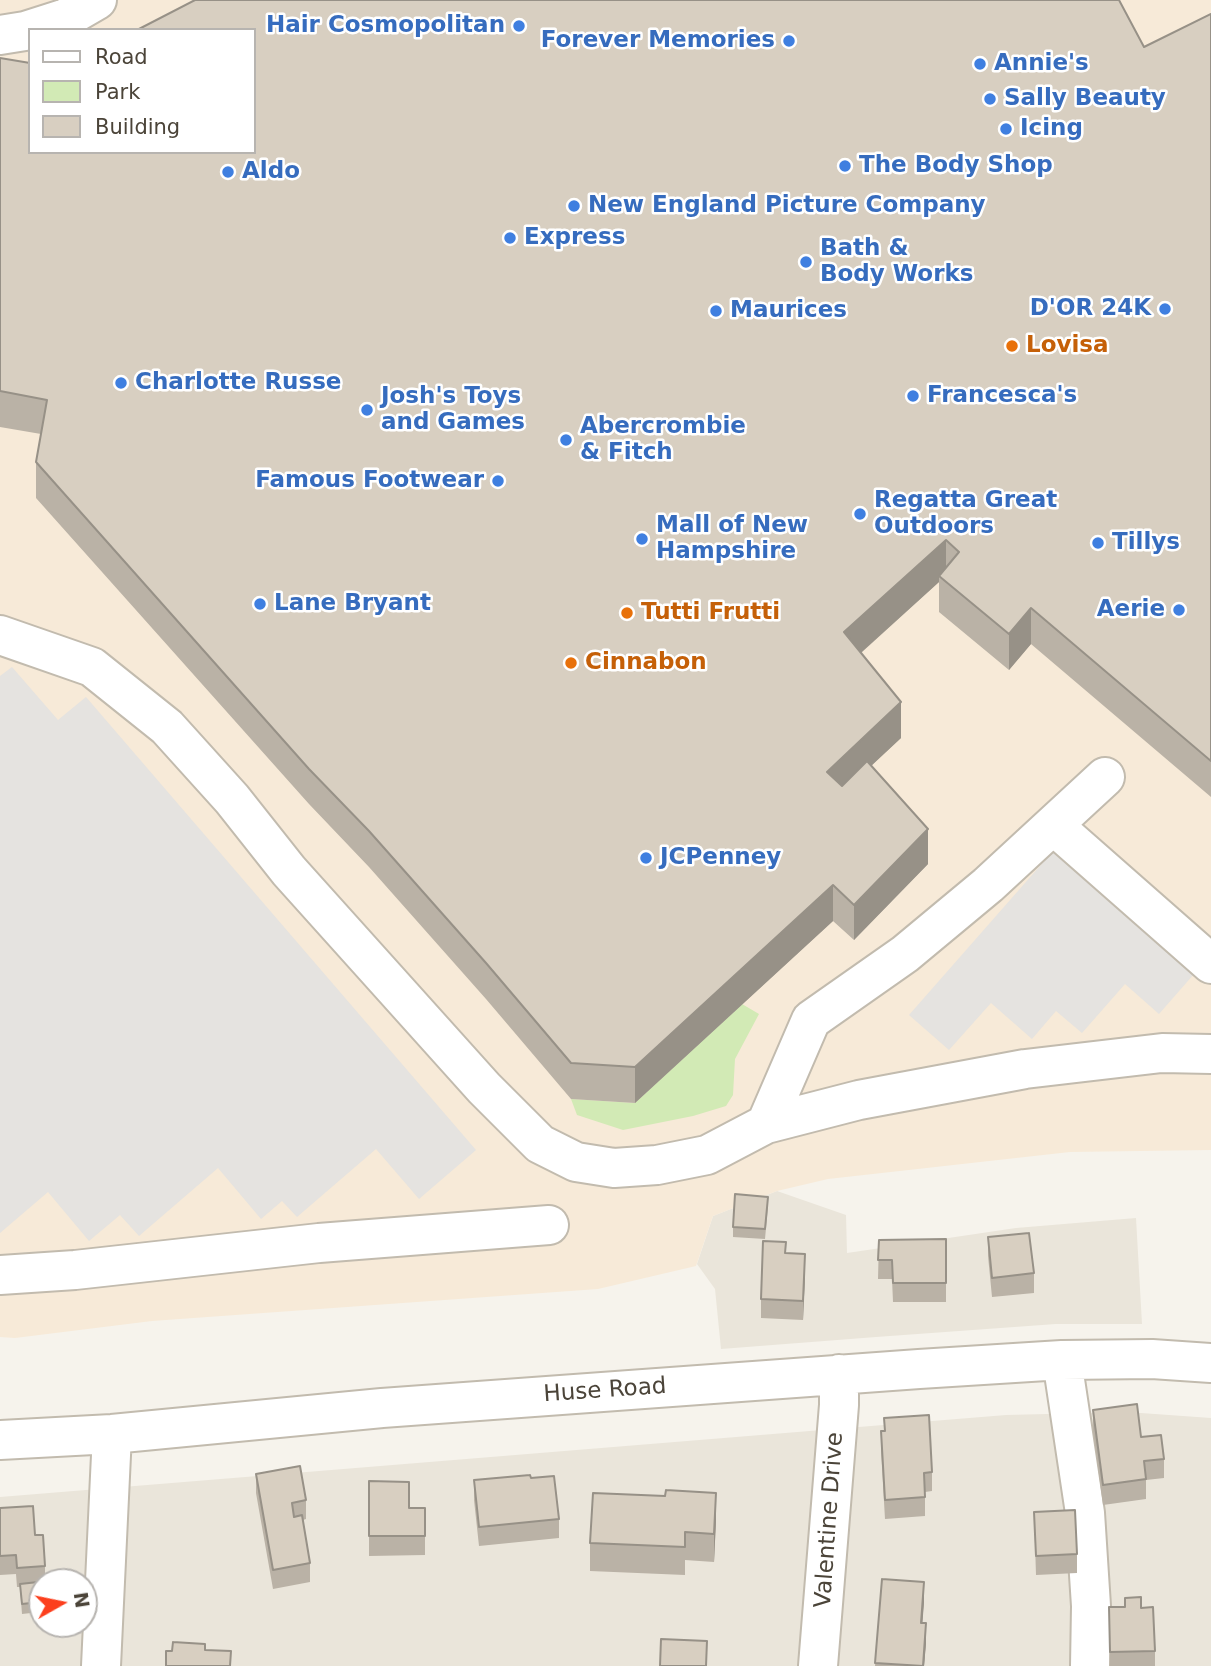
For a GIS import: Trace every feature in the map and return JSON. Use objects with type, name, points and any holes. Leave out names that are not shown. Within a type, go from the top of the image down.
[{"type":"street","points":[[32,28],[66,18],[97,0]]},
{"type":"street","points":[[0,34],[28,29]]},
{"type":"street","points":[[0,635],[92,667],[167,727],[232,799],[289,871],[484,1087],[540,1144],[576,1163],[614,1168],[657,1165],[707,1155],[766,1124],[859,1100],[1025,1069],[1163,1053],[1211,1055]]},
{"type":"street","points":[[766,1124],[811,1020],[905,954],[988,885],[1105,777]]},
{"type":"street","points":[[1053,825],[1211,964]]},
{"type":"street","points":[[0,1275],[319,1243],[549,1225]]},
{"type":"street","name":"Huse Road","points":[[0,1440],[112,1434],[382,1408],[839,1374],[1062,1360],[1152,1359],[1211,1363]]},
{"type":"street","points":[[1062,1360],[1085,1513],[1091,1606],[1090,1666]]},
{"type":"street","name":"Valentine Drive","points":[[818,1666],[839,1405],[839,1374]]},
{"type":"street","points":[[101,1666],[112,1434]]},
{"type":"shaded area","name":"Mall of New Hampshire","points":[[0,0],[1211,0],[1211,1150],[1070,1152],[828,1179],[777,1191],[713,1216],[696,1266],[598,1289],[152,1321],[15,1338],[0,1337]]},
{"type":"shaded area","points":[[12,667],[58,720],[86,697],[476,1150],[419,1199],[376,1149],[297,1217],[282,1201],[261,1219],[218,1168],[139,1236],[120,1215],[89,1241],[48,1192],[0,1233],[0,676]]},
{"type":"shaded area","points":[[1054,850],[1194,974],[1159,1014],[1125,984],[1082,1033],[1056,1011],[1032,1039],[991,1003],[949,1050],[909,1015]]},
{"type":"shaded area","points":[[777,1191],[846,1215],[847,1253],[1016,1228],[1136,1218],[1142,1324],[1056,1324],[721,1349],[715,1289],[697,1264],[713,1216]]},
{"type":"shaded area","points":[[1127,1412],[1211,1418],[1211,1666],[0,1666],[0,1497],[1006,1415]]},
{"type":"green space","points":[[742,1004],[759,1014],[735,1059],[733,1095],[726,1106],[693,1116],[623,1130],[577,1115],[571,1099],[635,1103]]},
{"type":"building","name":"Mall of New Hampshire","points":[[195,0],[1119,0],[1144,47],[1211,14],[1211,761],[1031,608],[1009,634],[939,576],[959,552],[946,540],[844,632],[901,702],[827,772],[842,786],[867,761],[928,829],[854,905],[833,885],[635,1067],[571,1063],[369,831],[309,769],[36,462],[47,400],[0,391],[0,58],[28,63],[28,154],[256,154],[256,28],[141,28]]},
{"type":"building","points":[[735,1194],[768,1197],[765,1229],[733,1227]]},
{"type":"building","points":[[1029,1233],[1034,1273],[992,1278],[988,1237]]},
{"type":"building","points":[[946,1239],[946,1283],[893,1283],[892,1260],[878,1260],[879,1240]]},
{"type":"building","points":[[763,1241],[786,1242],[785,1253],[805,1254],[803,1301],[761,1299]]},
{"type":"building","points":[[1137,1404],[1141,1437],[1161,1435],[1164,1459],[1144,1461],[1146,1479],[1103,1485],[1093,1410]]},
{"type":"building","points":[[929,1415],[932,1472],[924,1473],[925,1497],[885,1500],[881,1431],[885,1431],[884,1418]]},
{"type":"building","points":[[300,1466],[306,1500],[292,1503],[294,1517],[302,1515],[310,1563],[273,1570],[256,1474]]},
{"type":"building","points":[[530,1475],[531,1478],[554,1476],[559,1519],[479,1527],[474,1480]]},
{"type":"building","points":[[369,1481],[409,1482],[409,1508],[425,1508],[425,1536],[369,1536]]},
{"type":"building","points":[[666,1490],[716,1493],[714,1534],[685,1532],[685,1547],[590,1543],[593,1493],[665,1496]]},
{"type":"building","points":[[33,1506],[35,1535],[43,1535],[45,1566],[17,1568],[16,1555],[0,1556],[0,1508]]},
{"type":"building","points":[[1075,1510],[1077,1554],[1036,1556],[1034,1512]]},
{"type":"building","points":[[882,1579],[924,1582],[921,1623],[926,1623],[923,1666],[875,1663]]},
{"type":"building","points":[[28,1583],[28,1603],[22,1604],[20,1584]]},
{"type":"building","points":[[1141,1597],[1141,1608],[1153,1607],[1155,1651],[1110,1652],[1109,1607],[1125,1607],[1125,1598]]},
{"type":"building","points":[[661,1639],[707,1641],[706,1666],[660,1666]]},
{"type":"building","points":[[173,1642],[205,1644],[205,1650],[231,1651],[230,1666],[166,1666],[166,1651],[172,1651]]},
{"type":"place","name":"Hair Cosmopolitan","points":[[519,26]]},
{"type":"place","name":"Forever Memories","points":[[789,41]]},
{"type":"place","name":"Annie's","points":[[980,64]]},
{"type":"place","name":"Sally Beauty","points":[[990,99]]},
{"type":"place","name":"Icing","points":[[1006,129]]},
{"type":"place","name":"The Body Shop","points":[[845,166]]},
{"type":"place","name":"Aldo","points":[[228,172]]},
{"type":"place","name":"New England Picture Company","points":[[574,206]]},
{"type":"place","name":"Express","points":[[510,238]]},
{"type":"place","name":"Bath & Body Works","points":[[806,262]]},
{"type":"place","name":"D'OR 24K","points":[[1165,309]]},
{"type":"place","name":"Maurices","points":[[716,311]]},
{"type":"place","name":"Lovisa","points":[[1012,346]]},
{"type":"place","name":"Charlotte Russe","points":[[121,383]]},
{"type":"place","name":"Francesca's","points":[[913,396]]},
{"type":"place","name":"Josh's Toys and Games","points":[[367,410]]},
{"type":"place","name":"Abercrombie & Fitch","points":[[566,440]]},
{"type":"place","name":"Famous Footwear","points":[[498,481]]},
{"type":"place","name":"Regatta Great Outdoors","points":[[860,514]]},
{"type":"place","name":"Mall of New Hampshire","points":[[642,539]]},
{"type":"place","name":"Tillys","points":[[1098,543]]},
{"type":"place","name":"Lane Bryant","points":[[260,604]]},
{"type":"place","name":"Aerie","points":[[1179,610]]},
{"type":"place","name":"Tutti Frutti","points":[[627,613]]},
{"type":"place","name":"Cinnabon","points":[[571,663]]},
{"type":"place","name":"JCPenney","points":[[646,858]]}]
